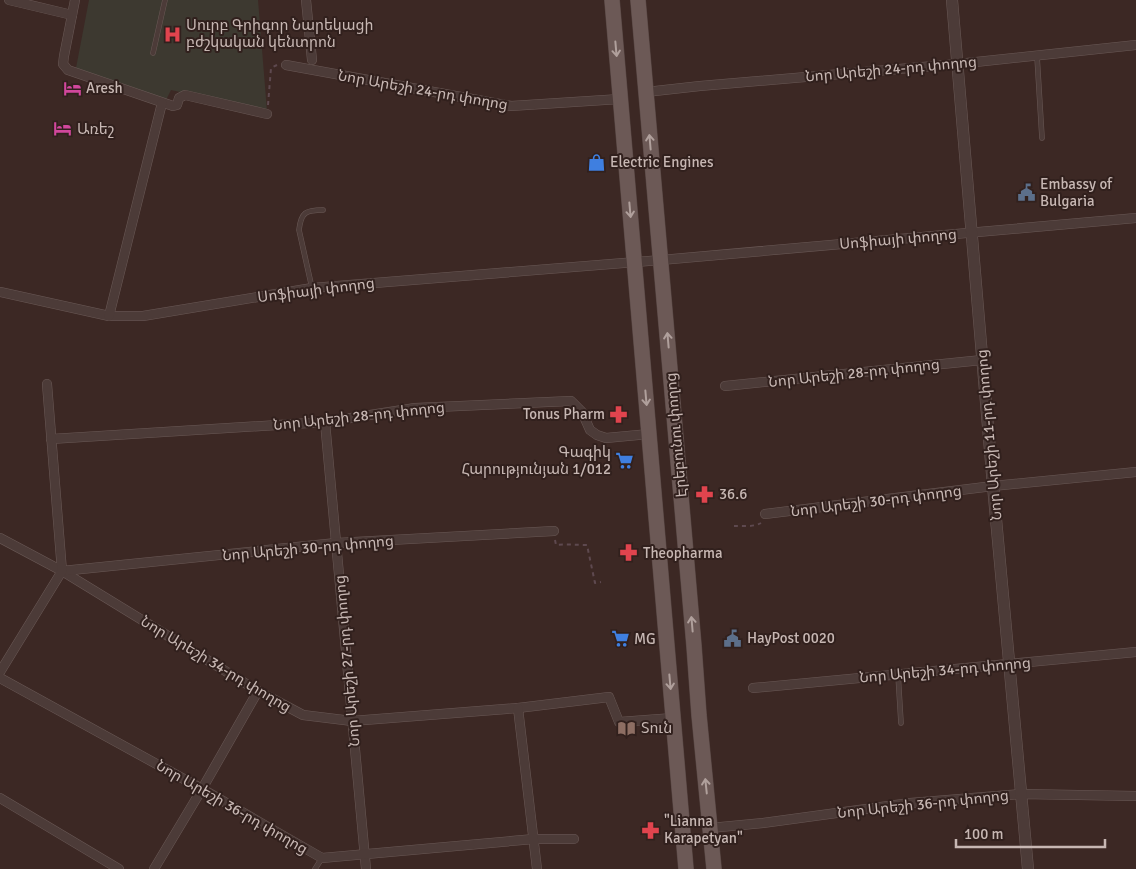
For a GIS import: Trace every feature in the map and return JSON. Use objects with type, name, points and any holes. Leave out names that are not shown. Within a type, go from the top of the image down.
[{"type":"main road","name":"Էրեբունու փողոց","points":[[612,0],[686,869]]},
{"type":"main road","name":"Էրեբունու փողոց","points":[[638,0],[699,715],[714,869]]},
{"type":"street","points":[[9,0],[72,14]]},
{"type":"street","points":[[75,0],[63,64],[68,70],[175,106],[179,98],[186,95],[267,114]]},
{"type":"street","points":[[306,0],[312,60]]},
{"type":"street","name":"Նոր Արեշի 11-րդ փողոց","points":[[952,0],[1028,869]]},
{"type":"street","name":"Նոր Արեշի 24-րդ փողոց","points":[[646,92],[958,64],[1136,45]]},
{"type":"street","name":"Նոր Արեշի 24-րդ փողոց","points":[[286,66],[510,106],[620,99]]},
{"type":"street","points":[[109,316],[162,103]]},
{"type":"street","name":"Սոֆիայի փողոց","points":[[0,292],[109,316],[143,316],[312,288],[661,260],[1136,218]]},
{"type":"street","name":"Նոր Արեշի 28-րդ փողոց","points":[[725,386],[982,360]]},
{"type":"street","points":[[0,672],[62,572],[47,384]]},
{"type":"street","name":"Նոր Արեշի 28-րդ փողոց","points":[[51,439],[325,422],[415,408],[571,401],[582,412],[590,430],[597,435],[606,438],[649,434]]},
{"type":"street","name":"Նոր Արեշի 27-րդ փողոց","points":[[325,422],[366,869]]},
{"type":"street","name":"Նոր Արեշի 30-րդ փողոց","points":[[765,514],[993,486],[1136,472]]},
{"type":"street","name":"Նոր Արեշի 30-րդ փողոց","points":[[62,572],[336,543],[554,531]]},
{"type":"street","name":"Նոր Արեշի 34-րդ փողոց","points":[[0,538],[62,572],[258,691],[303,715],[352,721],[518,708],[609,697],[619,722],[673,718]]},
{"type":"street","name":"Նոր Արեշի 34-րդ փողոց","points":[[753,688],[1136,652]]},
{"type":"street","name":"Նոր Արեշի 36-րդ փողոց","points":[[0,678],[202,789],[322,858],[534,839],[574,838]]},
{"type":"street","points":[[154,869],[258,691]]},
{"type":"street","points":[[518,708],[537,869]]},
{"type":"street","name":"Նոր Արեշի 36-րդ փողոց","points":[[710,828],[763,823],[910,803],[1021,794],[1136,796]]},
{"type":"street","points":[[0,798],[119,869]]},
{"type":"lane","points":[[153,52],[165,0]]},
{"type":"lane","points":[[1036,56],[1042,138]]},
{"type":"lane","points":[[312,288],[299,230],[302,217],[308,212],[323,210]]},
{"type":"lane","points":[[898,674],[901,723]]},
{"type":"lane","points":[[315,869],[322,858]]},
{"type":"path","points":[[267,114],[272,68],[276,65],[286,66]]},
{"type":"path","points":[[734,526],[759,525],[764,521],[765,514]]},
{"type":"path","points":[[554,531],[556,544],[587,545],[595,583],[601,582]]},
{"type":"shaded area","name":"Սուրբ Գրիգոր Նարեկացի բժշկական կենտրոն","points":[[89,0],[258,0],[267,111],[171,90],[166,100],[76,68]]},
{"type":"place","name":"Սուրբ Գրիգոր Նարեկացի բժշկական կենտրոն","points":[[172,34]]},
{"type":"place","name":"Aresh","points":[[72,88]]},
{"type":"place","name":"Առեշ","points":[[63,129]]},
{"type":"place","name":"Electric Engines","points":[[596,162]]},
{"type":"place","name":"Embassy of Bulgaria","points":[[1026,193]]},
{"type":"place","name":"Tonus Pharm","points":[[619,414]]},
{"type":"place","name":"Գագիկ Հարությունյան 1/012","points":[[625,461]]},
{"type":"place","name":"36.6","points":[[705,494]]},
{"type":"place","name":"Theopharma","points":[[629,553]]},
{"type":"place","name":"HayPost 0020","points":[[733,638]]},
{"type":"place","name":"MG","points":[[620,639]]},
{"type":"place","name":"Տուն","points":[[627,728]]},
{"type":"place","name":"\"Lianna Karapetyan\"","points":[[650,830]]}]
